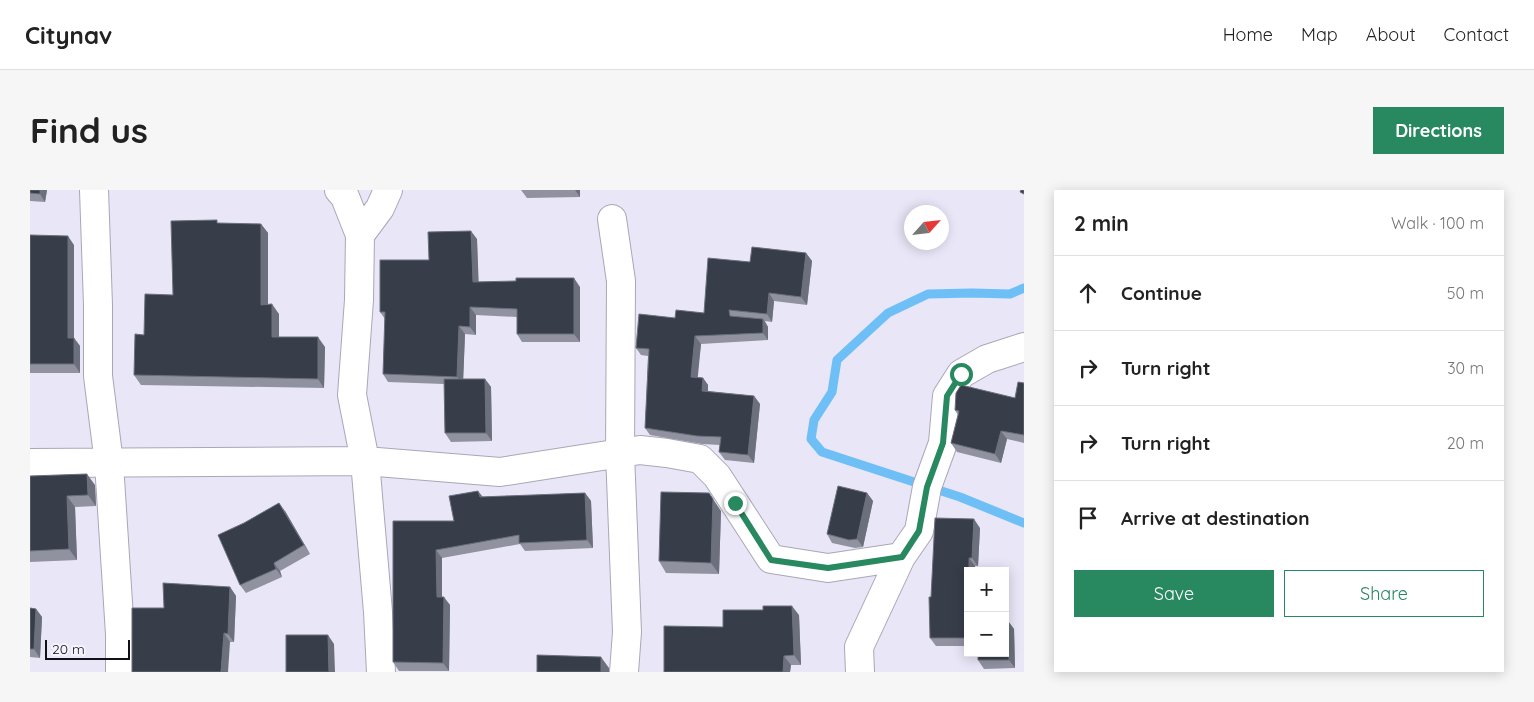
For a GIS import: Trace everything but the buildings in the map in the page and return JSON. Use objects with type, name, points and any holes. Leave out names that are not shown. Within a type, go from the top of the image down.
[{"type":"street","points":[[94,190],[98,305],[98,376],[109,463],[120,634],[120,672]]},
{"type":"street","points":[[339,190],[345,197],[360,235],[359,300],[352,395],[365,461],[378,612],[381,672]]},
{"type":"street","points":[[360,235],[380,208],[388,190]]},
{"type":"street","points":[[612,219],[621,281],[620,453],[627,632],[624,672]]},
{"type":"street","points":[[860,672],[859,647],[902,557],[919,531],[929,483],[943,443],[947,396],[961,374],[987,358],[1024,347]]},
{"type":"street","points":[[30,463],[365,461],[500,472],[640,450],[700,459],[717,476],[771,560],[828,568],[902,557]]},
{"type":"waterway","points":[[1024,288],[1010,294],[928,294],[888,313],[837,360],[832,392],[814,420],[811,439],[822,452],[960,497],[1024,523]]},
{"type":"route","points":[[735,503],[771,560],[828,568],[902,557],[919,531],[927,487],[943,443],[947,396],[961,374]]}]
